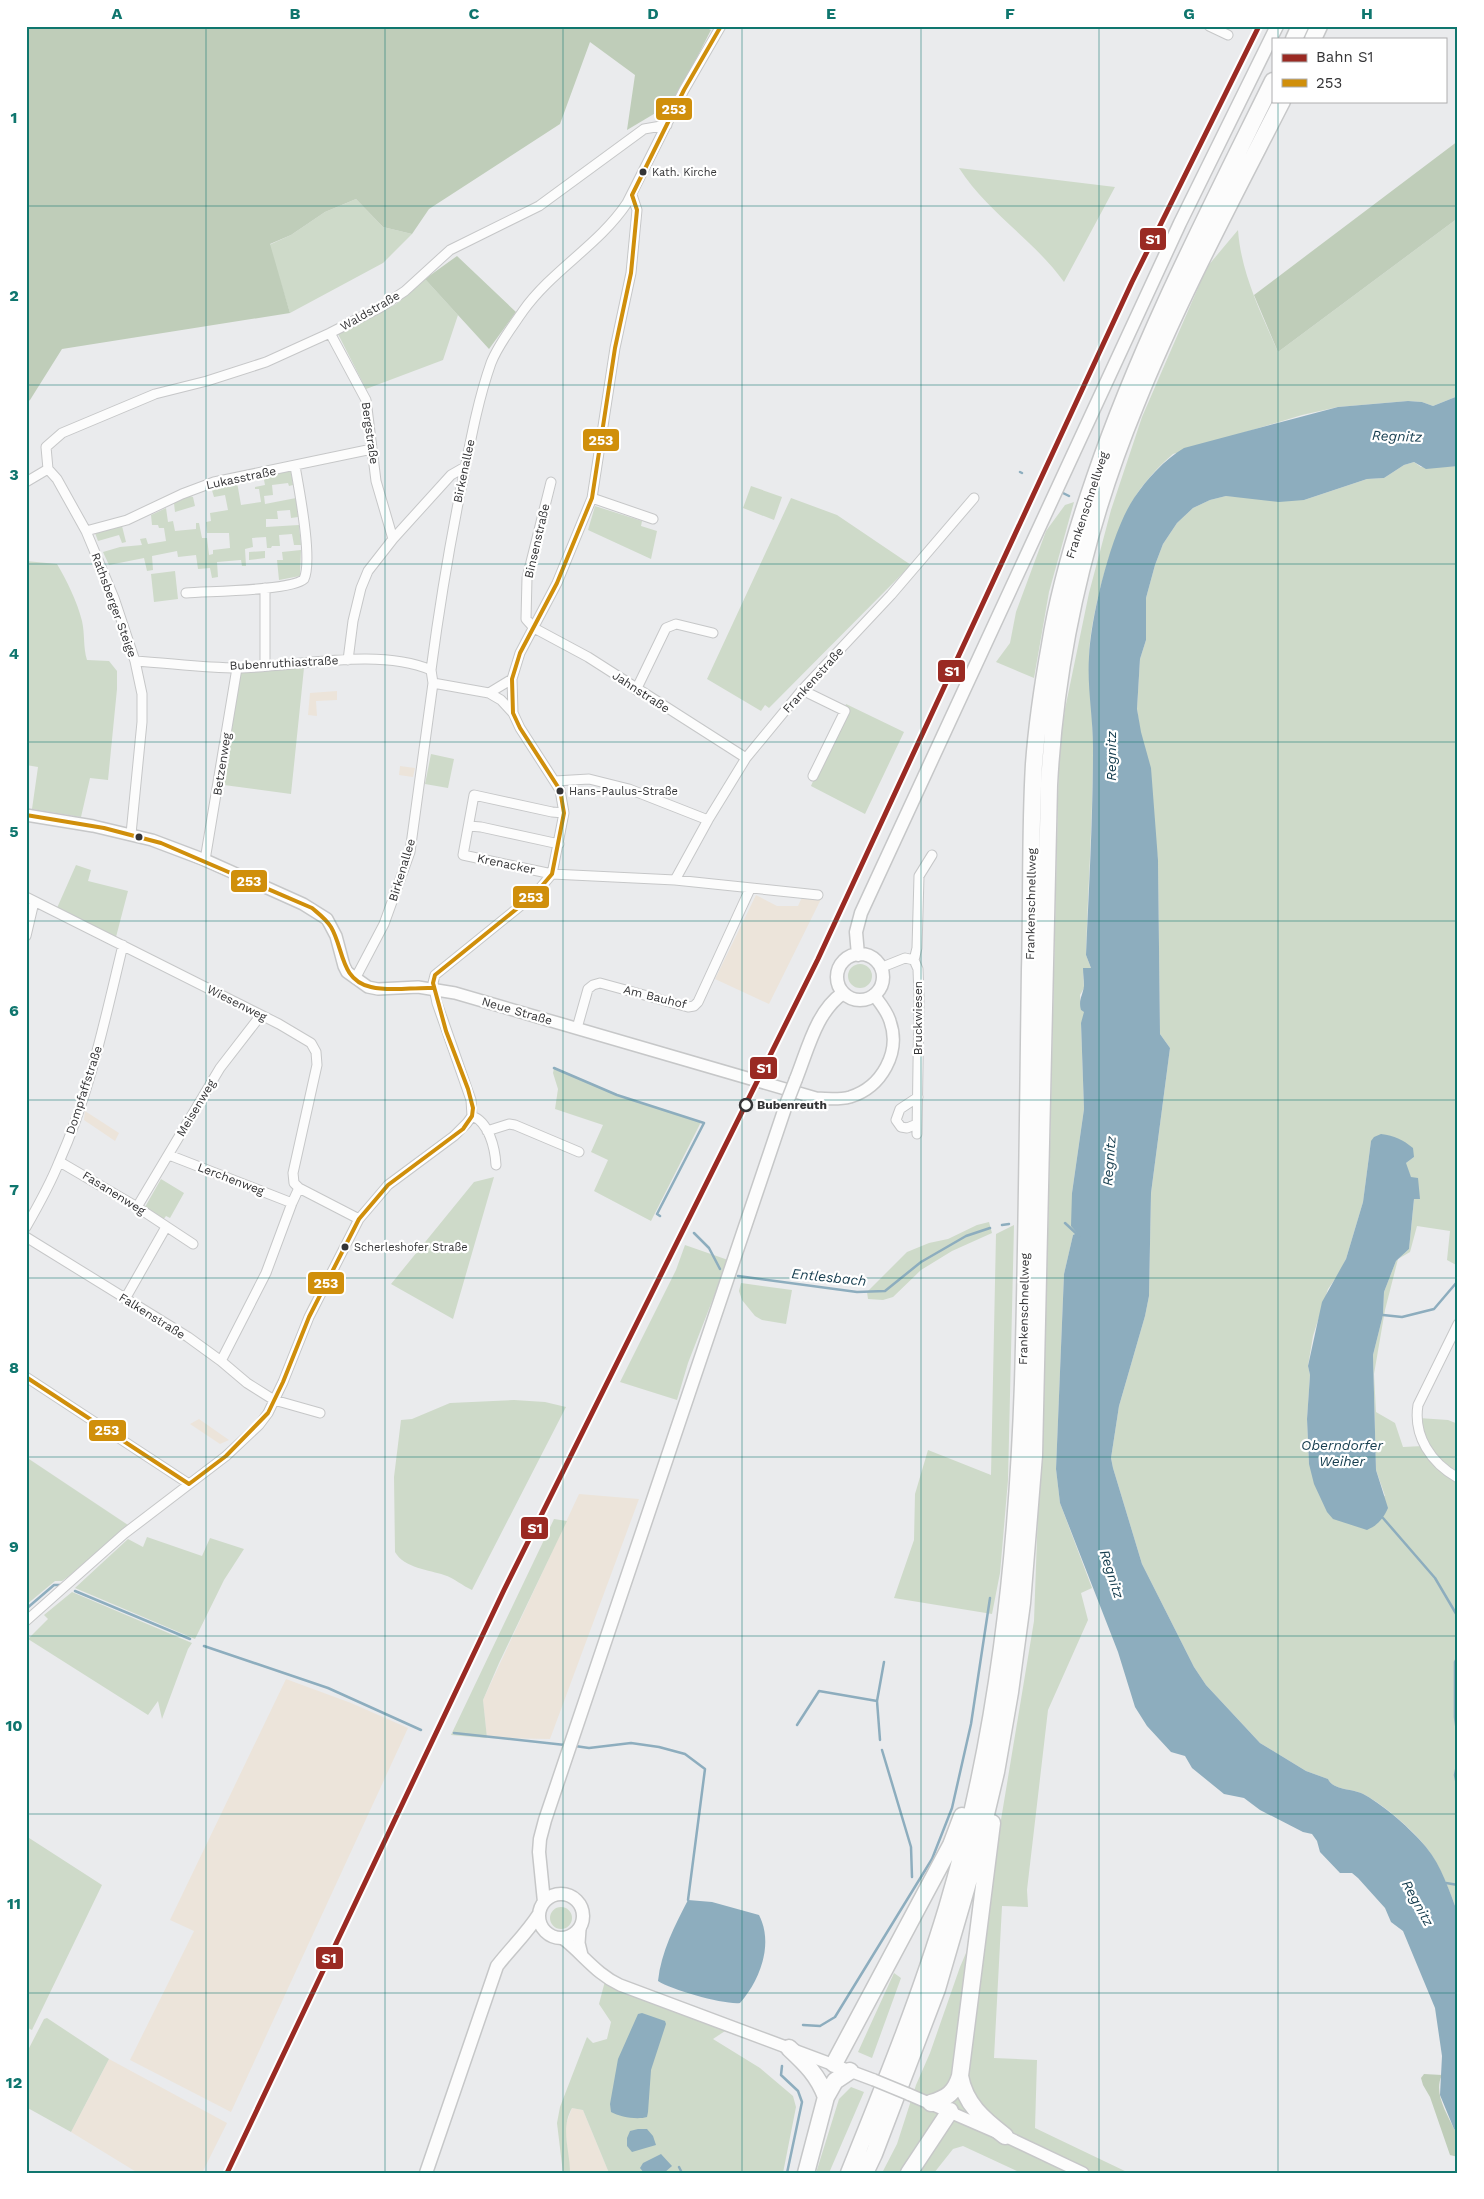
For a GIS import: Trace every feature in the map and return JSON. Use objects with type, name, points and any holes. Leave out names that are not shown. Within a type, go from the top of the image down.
[{"type":"highway","points":[[1294,38],[1300,26]]},
{"type":"highway","points":[[1313,38],[1319,26]]},
{"type":"highway","name":"Frankenschnellweg","points":[[989,1771],[996,1689],[1008,1607],[1016,1505],[1025,1300],[1034,763],[1050,640],[1063,583],[1085,507],[1123,400],[1175,281],[1272,83]]},
{"type":"highway","name":"Frankenschnellweg","points":[[989,1771],[1010,1692],[1022,1603],[1034,1454],[1049,785],[1055,709],[1063,656],[1074,602],[1088,549],[1110,477],[1136,404],[1188,289],[1282,102]]},
{"type":"highway","points":[[834,2064],[989,1771]]},
{"type":"highway","points":[[931,2103],[942,2099],[952,2092],[960,2076],[989,1854],[989,1771]]},
{"type":"highway","points":[[849,2173],[926,1973],[964,1846],[989,1771]]},
{"type":"highway","points":[[865,2173],[937,1989],[978,1848],[989,1771]]},
{"type":"highway","points":[[789,2048],[819,2079],[826,2097]]},
{"type":"highway","points":[[806,2173],[826,2097],[835,2081],[850,2071]]},
{"type":"highway","points":[[960,2076],[965,2096],[970,2105],[989,2124],[1005,2136]]},
{"type":"highway","points":[[909,2173],[950,2111]]},
{"type":"main road","points":[[1272,38],[1278,26]]},
{"type":"main road","points":[[858,955],[856,932],[865,905],[1180,223],[1272,38]]},
{"type":"main road","points":[[858,955],[869,956],[875,960],[880,968],[882,982],[874,995],[862,1000],[849,997],[843,993],[837,979],[838,971],[847,958],[858,955]]},
{"type":"main road","points":[[548,1934],[540,1922],[542,1908],[540,1839],[787,1102],[815,1028],[828,1006],[843,993]]},
{"type":"main road","points":[[541,1865],[562,1894]]},
{"type":"main road","points":[[426,2173],[491,1981],[503,1959],[518,1943],[542,1908],[555,1895],[568,1895],[579,1903],[583,1916],[580,1929],[575,1934],[562,1938],[548,1934],[518,1943]]},
{"type":"street","name":"Birkenallee","points":[[355,979],[384,924],[410,852],[433,683],[431,670],[447,557],[476,415],[491,362],[497,350],[534,296],[609,227],[632,195],[694,70],[721,26]]},
{"type":"street","points":[[1209,26],[1228,35]]},
{"type":"street","name":"Waldstraße","points":[[48,469],[46,447],[62,433],[155,394],[207,381],[266,362],[330,333],[394,300],[450,250],[539,206],[644,129],[667,125]]},
{"type":"street","points":[[26,1621],[124,1534],[243,1441],[268,1413],[309,1317],[359,1219],[388,1185],[458,1133],[472,1116],[473,1108],[468,1089],[446,1031],[433,988],[435,975],[535,894],[552,874],[564,813],[563,799],[554,781],[520,728],[514,713],[512,679],[520,653],[575,542],[592,498],[615,348],[631,273],[637,210],[632,195]]},
{"type":"street","name":"Bergstraße","points":[[330,333],[366,400],[377,487],[393,539]]},
{"type":"street","name":"Lukasstraße","points":[[86,531],[127,520],[182,494],[214,482],[372,449]]},
{"type":"street","points":[[186,593],[266,588],[298,583],[306,575],[304,528],[295,466]]},
{"type":"street","points":[[348,660],[353,621],[364,579],[393,539],[451,475],[465,467]]},
{"type":"street","points":[[26,482],[48,469]]},
{"type":"street","name":"Rathsberger Steige","points":[[48,469],[57,479],[86,531],[114,598],[135,661],[142,694],[142,722],[131,834]]},
{"type":"street","name":"Binsenstraße","points":[[534,628],[526,619],[527,578],[551,482]]},
{"type":"street","points":[[592,498],[653,518]]},
{"type":"street","name":"Frankenstraße","points":[[675,880],[708,820],[746,758],[802,690],[891,595],[974,498]]},
{"type":"street","points":[[266,588],[266,665]]},
{"type":"street","points":[[636,690],[666,628],[670,624],[714,633]]},
{"type":"street","name":"Jahnstraße","points":[[534,628],[588,657],[636,690],[746,758]]},
{"type":"street","name":"Bubenruthiastraße","points":[[135,661],[237,668],[348,660],[382,660],[419,665],[431,670]]},
{"type":"street","name":"Betzenweg","points":[[205,860],[237,668]]},
{"type":"street","points":[[489,693],[512,679]]},
{"type":"street","points":[[433,683],[489,693],[501,700],[514,713]]},
{"type":"street","points":[[802,690],[845,711],[813,776]]},
{"type":"street","points":[[554,781],[589,779],[630,789],[708,820]]},
{"type":"street","name":"Krenacker","points":[[552,874],[463,855],[474,794],[552,812],[564,813]]},
{"type":"street","points":[[26,814],[131,834],[205,860],[303,904],[327,919],[336,936],[344,966],[355,979]]},
{"type":"street","points":[[468,826],[558,844]]},
{"type":"street","name":"Bruckwiesen","points":[[917,1134],[918,969],[914,960],[918,945],[919,876],[932,854]]},
{"type":"street","points":[[552,874],[675,880],[818,895]]},
{"type":"street","name":"Am Bauhof","points":[[576,1028],[588,989],[592,985],[600,983],[688,1007],[694,1006],[698,1002],[750,889]]},
{"type":"street","points":[[26,936],[30,899]]},
{"type":"street","name":"Wiesenweg","points":[[30,899],[262,1015],[311,1043],[316,1052],[317,1064],[314,1086],[293,1173],[294,1183],[299,1188]]},
{"type":"street","name":"Dompfaffstraße","points":[[26,1227],[60,1162],[92,1071],[123,945]]},
{"type":"street","points":[[880,968],[904,958],[914,960]]},
{"type":"street","name":"Neue Straße","points":[[355,979],[368,987],[378,989],[418,987],[455,993],[816,1098],[839,1099],[850,1097],[865,1090],[879,1078],[886,1068],[892,1050],[891,1021],[874,995]]},
{"type":"street","name":"Meisenweg","points":[[137,1207],[169,1155],[188,1118],[220,1068],[262,1015]]},
{"type":"street","points":[[917,1124],[907,1128],[902,1127],[896,1120],[900,1109],[906,1103],[918,1097]]},
{"type":"street","points":[[472,1116],[478,1118],[487,1131],[494,1148],[496,1165]]},
{"type":"street","points":[[487,1131],[509,1124],[515,1125],[579,1152]]},
{"type":"street","name":"Lerchenweg","points":[[169,1155],[292,1203]]},
{"type":"street","name":"Fasanenweg","points":[[60,1162],[137,1207],[193,1244]]},
{"type":"street","points":[[221,1361],[266,1273],[299,1188],[359,1219]]},
{"type":"street","points":[[125,1299],[166,1227]]},
{"type":"street","name":"Falkenstraße","points":[[26,1237],[188,1337],[247,1383],[274,1400]]},
{"type":"street","points":[[1458,1324],[1418,1405],[1416,1417],[1418,1430],[1425,1446],[1439,1465],[1458,1478]]},
{"type":"street","points":[[26,1377],[189,1484]]},
{"type":"street","points":[[274,1400],[320,1413]]},
{"type":"street","points":[[580,1929],[579,1943],[582,1955]]},
{"type":"street","points":[[562,1938],[582,1955],[596,1971],[620,1986],[834,2064],[931,2103],[1083,2173]]},
{"type":"shaded area","points":[[337,691],[337,700],[316,701],[317,716],[308,715],[310,693]]},
{"type":"shaded area","points":[[400,766],[415,768],[413,777],[399,775]]},
{"type":"shaded area","points":[[756,895],[777,906],[798,906],[803,895],[821,899],[769,1004],[715,979]]},
{"type":"shaded area","points":[[85,1111],[119,1133],[115,1141],[84,1120]]},
{"type":"shaded area","points":[[199,1419],[229,1440],[220,1444],[190,1424]]},
{"type":"shaded area","points":[[579,1494],[639,1499],[550,1739],[487,1738],[483,1700]]},
{"type":"shaded area","points":[[286,1679],[351,1703],[408,1728],[231,2112],[130,2060],[194,1931],[170,1920]]},
{"type":"shaded area","points":[[109,2059],[227,2123],[202,2173],[138,2173],[71,2132]]},
{"type":"shaded area","points":[[572,2108],[583,2110],[609,2173],[570,2173],[565,2127]]},
{"type":"green space","points":[[26,26],[703,26],[711,30],[674,102],[627,130],[635,75],[590,42],[560,124],[429,209],[412,234],[383,227],[356,199],[325,212],[291,235],[270,244],[290,313],[62,349],[30,400],[26,403]]},
{"type":"green space","points":[[1458,141],[1458,218],[1278,352],[1254,295]]},
{"type":"green space","points":[[959,168],[1115,187],[1064,282],[1039,253],[970,184]]},
{"type":"green space","points":[[356,199],[383,227],[412,234],[383,263],[290,313],[269,245],[291,235],[325,212]]},
{"type":"green space","points":[[1458,218],[1458,396],[1433,406],[1422,402],[1408,401],[1338,407],[1302,415],[1173,454],[1152,475],[1133,500],[1117,534],[1103,578],[1093,622],[1089,659],[1093,773],[1086,955],[1091,968],[1083,968],[1084,988],[1080,995],[1081,1010],[1085,1012],[1081,1024],[1084,1109],[1072,1193],[1077,1233],[1073,1235],[1064,1274],[1056,1469],[1060,1503],[1092,1588],[1081,1593],[1088,1620],[1048,1710],[1027,1890],[1028,1907],[1002,1906],[994,2058],[1037,2060],[1035,2128],[1129,2173],[1021,2173],[963,2146],[953,2149],[934,2173],[882,2173],[897,2144],[916,2085],[930,2053],[960,1967],[987,1904],[1034,1621],[1048,1233],[1059,755],[1065,709],[1089,593],[1111,510],[1142,417],[1207,267],[1238,230],[1247,277],[1278,352]]},
{"type":"green space","points":[[457,256],[516,312],[489,349],[425,279]]},
{"type":"green space","points":[[425,279],[458,315],[443,360],[366,389],[338,334],[396,304]]},
{"type":"green space","points":[[1414,462],[1421,467],[1458,466],[1458,1266],[1447,1260],[1450,1231],[1417,1226],[1410,1252],[1398,1259],[1385,1310],[1374,1374],[1376,1412],[1395,1423],[1403,1447],[1423,1446],[1419,1418],[1448,1420],[1458,1424],[1458,1913],[1436,1862],[1426,1847],[1406,1826],[1389,1811],[1365,1795],[1334,1786],[1328,1779],[1306,1771],[1260,1743],[1206,1685],[1194,1667],[1142,1564],[1111,1458],[1119,1406],[1149,1296],[1151,1193],[1170,1048],[1160,1034],[1158,860],[1137,709],[1140,659],[1146,640],[1146,598],[1155,565],[1163,544],[1177,523],[1193,508],[1210,500],[1226,496],[1304,500],[1367,479],[1384,478],[1404,465]],"holes":[[[1371,1141],[1414,1157],[1406,1163],[1406,1166],[1420,1199],[1414,1199],[1409,1249],[1396,1261],[1384,1292],[1383,1315],[1373,1355],[1376,1470],[1385,1496],[1309,1464],[1307,1419],[1310,1375],[1308,1366],[1313,1336],[1328,1289],[1340,1272],[1346,1259],[1363,1202]]]},
{"type":"green space","points":[[291,470],[293,485],[289,486],[288,483],[272,485],[273,495],[264,496],[265,504],[296,498],[298,517],[291,518],[290,510],[277,511],[278,519],[266,519],[266,527],[299,525],[301,545],[294,545],[292,534],[279,535],[280,546],[272,546],[271,548],[267,548],[266,537],[252,538],[253,547],[245,549],[246,566],[242,566],[241,560],[217,562],[218,577],[212,578],[210,568],[198,569],[196,555],[178,557],[177,551],[152,556],[153,570],[147,571],[144,558],[109,565],[103,552],[120,547],[142,545],[140,539],[146,538],[148,544],[166,541],[164,528],[152,525],[151,515],[166,508],[168,522],[173,521],[175,531],[196,529],[196,523],[199,523],[202,538],[207,538],[209,555],[213,554],[213,550],[230,548],[229,533],[207,533],[206,522],[211,521],[210,513],[228,510],[225,495],[214,497],[211,487],[237,482],[241,505],[261,502],[259,489],[255,489],[255,487],[265,485],[263,475]]},
{"type":"green space","points":[[751,486],[782,497],[774,520],[743,508]]},
{"type":"green space","points":[[190,496],[193,497],[195,506],[175,512],[174,503]]},
{"type":"green space","points":[[791,498],[837,515],[911,565],[769,708],[765,705],[761,711],[707,679]]},
{"type":"green space","points":[[1074,502],[1049,592],[1034,678],[996,662],[1010,643],[1016,612],[1046,531],[1065,505]]},
{"type":"green space","points":[[595,506],[642,521],[641,526],[657,531],[651,559],[588,530]]},
{"type":"green space","points":[[122,526],[126,542],[122,543],[119,535],[98,541],[95,533]]},
{"type":"green space","points":[[301,550],[300,576],[279,580],[277,560],[283,560],[282,552]]},
{"type":"green space","points":[[265,551],[265,558],[249,560],[249,552]]},
{"type":"green space","points":[[26,561],[57,564],[80,614],[87,660],[109,661],[117,671],[108,780],[90,778],[81,817],[32,809],[38,767],[26,765]]},
{"type":"green space","points":[[175,571],[178,599],[154,602],[151,574]]},
{"type":"green space","points":[[304,668],[291,794],[224,785],[240,672]]},
{"type":"green space","points":[[846,704],[904,732],[865,814],[811,786]]},
{"type":"green space","points":[[431,754],[454,759],[448,788],[425,784]]},
{"type":"green space","points":[[76,865],[91,870],[88,881],[128,891],[116,937],[57,908]]},
{"type":"green space","points":[[860,964],[865,965],[871,971],[871,981],[865,987],[860,988],[855,987],[849,981],[848,976],[849,971],[855,965]]},
{"type":"green space","points":[[554,1068],[617,1095],[701,1122],[651,1221],[594,1191],[608,1160],[591,1152],[603,1125],[555,1109],[558,1089],[553,1073]]},
{"type":"green space","points":[[494,1177],[453,1319],[391,1284],[474,1182]]},
{"type":"green space","points":[[161,1179],[184,1193],[170,1218],[166,1216],[163,1220],[145,1207]]},
{"type":"green space","points":[[989,1222],[992,1233],[952,1251],[921,1270],[893,1297],[883,1300],[868,1299],[867,1292],[907,1252],[929,1243],[948,1239],[977,1225]]},
{"type":"green space","points":[[1014,1225],[1008,1480],[1000,1573],[992,1614],[894,1598],[914,1540],[915,1494],[928,1450],[991,1475],[996,1234]]},
{"type":"green space","points":[[685,1245],[728,1260],[688,1363],[677,1400],[620,1382],[676,1270]]},
{"type":"green space","points":[[741,1283],[792,1290],[786,1324],[762,1320],[755,1316],[742,1300],[739,1291]]},
{"type":"green space","points":[[514,1400],[545,1402],[566,1407],[472,1590],[448,1576],[404,1562],[395,1552],[394,1477],[401,1420],[412,1419],[450,1403]]},
{"type":"green space","points":[[26,1457],[128,1525],[69,1576],[62,1581],[55,1581],[26,1605]]},
{"type":"green space","points":[[554,1519],[567,1521],[483,1700],[487,1738],[451,1735]]},
{"type":"green space","points":[[147,1537],[202,1556],[210,1538],[244,1549],[224,1580],[195,1639],[75,1588],[128,1539],[143,1547]]},
{"type":"green space","points":[[72,1592],[192,1643],[188,1649],[162,1719],[158,1701],[148,1715],[28,1639],[48,1619],[44,1615]]},
{"type":"green space","points":[[26,1836],[102,1885],[32,2030],[26,2027]]},
{"type":"green space","points":[[561,1907],[569,1910],[572,1918],[569,1926],[561,1929],[553,1926],[550,1918],[553,1910]]},
{"type":"green space","points":[[894,1973],[901,1978],[872,2058],[858,2052]]},
{"type":"green space","points":[[605,1981],[725,2031],[713,2039],[760,2068],[793,2096],[796,2107],[783,2173],[609,2173],[583,2110],[572,2108],[568,2116],[566,2131],[570,2173],[563,2173],[557,2123],[560,2107],[587,2037],[593,2043],[607,2039],[611,2022],[599,2004]]},
{"type":"green space","points":[[47,2018],[109,2059],[71,2132],[26,2107],[26,2054],[44,2019]]},
{"type":"green space","points":[[1424,2074],[1442,2075],[1439,2089],[1440,2096],[1454,2129],[1458,2133],[1458,2157],[1450,2155],[1430,2097],[1423,2085],[1421,2078]]},
{"type":"green space","points":[[851,2087],[864,2092],[829,2173],[816,2173],[839,2099]]},
{"type":"water","name":"Regnitz","points":[[1458,396],[1458,466],[1426,469],[1414,462],[1404,465],[1384,478],[1367,479],[1304,500],[1279,502],[1226,496],[1210,500],[1193,508],[1177,523],[1163,544],[1155,565],[1146,598],[1146,640],[1140,659],[1137,709],[1151,768],[1158,860],[1160,1034],[1170,1048],[1151,1193],[1149,1296],[1119,1406],[1111,1458],[1142,1564],[1194,1667],[1206,1685],[1260,1743],[1306,1771],[1328,1779],[1334,1786],[1365,1795],[1390,1812],[1420,1840],[1432,1854],[1441,1870],[1458,1913],[1458,2133],[1454,2129],[1440,2095],[1442,2056],[1435,2008],[1403,1931],[1391,1922],[1385,1908],[1358,1878],[1352,1873],[1340,1873],[1320,1852],[1317,1841],[1312,1834],[1303,1832],[1260,1810],[1244,1798],[1224,1794],[1192,1768],[1185,1756],[1171,1752],[1147,1726],[1135,1707],[1118,1652],[1060,1503],[1056,1469],[1064,1274],[1073,1235],[1077,1233],[1071,1226],[1072,1193],[1084,1109],[1081,1023],[1084,1012],[1081,1010],[1080,1003],[1084,986],[1083,968],[1091,968],[1086,955],[1093,773],[1089,657],[1098,598],[1110,552],[1134,498],[1156,470],[1184,448],[1338,407],[1408,401],[1422,402],[1433,406]]},
{"type":"water","name":"Oberndorfer Weiher","points":[[1381,1134],[1398,1138],[1413,1148],[1414,1157],[1406,1163],[1411,1177],[1418,1178],[1420,1199],[1414,1199],[1409,1249],[1396,1261],[1384,1292],[1383,1315],[1373,1355],[1376,1470],[1388,1508],[1380,1521],[1367,1530],[1333,1519],[1327,1512],[1314,1484],[1309,1464],[1307,1419],[1310,1375],[1308,1366],[1322,1302],[1346,1259],[1363,1202],[1371,1141],[1374,1137]]},
{"type":"water","points":[[688,1900],[712,1902],[759,1915],[765,1938],[763,1961],[754,1984],[740,2003],[723,2002],[699,1996],[675,1989],[658,1981],[665,1949]]},
{"type":"water","points":[[642,2013],[665,2021],[666,2024],[651,2070],[647,2117],[634,2118],[611,2112],[610,2104],[618,2059],[638,2014]]},
{"type":"water","points":[[647,2129],[653,2136],[656,2145],[632,2152],[627,2146],[627,2138],[630,2131]]},
{"type":"water","points":[[661,2154],[672,2166],[664,2173],[644,2173],[640,2168],[643,2163]]},
{"type":"waterway","points":[[1061,492],[1069,496]]},
{"type":"waterway","name":"Entlesbach","points":[[554,1068],[617,1095],[704,1123],[657,1214],[660,1216]]},
{"type":"waterway","points":[[1065,1223],[1079,1236]]},
{"type":"waterway","points":[[1002,1225],[1009,1224]]},
{"type":"waterway","name":"Entlesbach","points":[[738,1276],[857,1292],[885,1291],[921,1262],[966,1236],[990,1228]]},
{"type":"waterway","name":"Entlesbach","points":[[694,1233],[709,1248],[720,1269]]},
{"type":"waterway","points":[[1383,1315],[1402,1317],[1434,1309],[1457,1282]]},
{"type":"waterway","points":[[1383,1518],[1435,1578],[1458,1617]]},
{"type":"waterway","points":[[26,1609],[54,1585],[60,1585]]},
{"type":"waterway","points":[[75,1591],[190,1639]]},
{"type":"waterway","points":[[803,2025],[820,2026],[835,2017],[932,1859],[952,1808],[971,1724],[990,1598]]},
{"type":"waterway","points":[[204,1646],[328,1688],[421,1730]]},
{"type":"waterway","points":[[1458,1656],[1455,1662],[1455,1717],[1458,1739]]},
{"type":"waterway","points":[[877,1701],[884,1662]]},
{"type":"waterway","points":[[797,1725],[819,1691],[877,1701],[880,1740]]},
{"type":"waterway","points":[[454,1733],[565,1745]]},
{"type":"waterway","points":[[575,1746],[589,1748],[631,1743],[659,1747],[685,1754],[705,1769],[688,1900]]},
{"type":"waterway","points":[[882,1750],[911,1847],[912,1877]]},
{"type":"waterway","points":[[1458,1760],[1455,1775],[1458,1790]]},
{"type":"waterway","points":[[1446,1883],[1458,1885]]},
{"type":"waterway","points":[[782,2066],[781,2075],[798,2091],[802,2102],[787,2173]]},
{"type":"waterway","points":[[679,2167],[682,2173]]},
{"type":"rail line","name":"S1","points":[[227,2173],[504,1590],[818,959],[1132,282],[1259,26]]},
{"type":"transit line","name":"253","points":[[632,195],[684,90],[721,26]]},
{"type":"transit line","name":"253","points":[[189,1484],[226,1456],[268,1413],[283,1382],[309,1317],[359,1219],[388,1185],[463,1129],[472,1116],[473,1108],[468,1089],[446,1031],[433,983],[435,975],[535,894],[552,874],[564,813],[560,790],[520,728],[513,713],[512,679],[520,653],[557,583],[592,498],[615,348],[631,273],[637,210],[632,195]]},
{"type":"transit line","name":"253","points":[[26,815],[104,828],[161,843],[312,908],[331,927],[348,971],[361,983],[371,987],[386,989],[433,988]]},
{"type":"transit line","name":"253","points":[[26,1377],[189,1484]]},
{"type":"place","name":"Kath. Kirche","points":[[643,172]]},
{"type":"place","name":"Hans-Paulus-Straße","points":[[560,791]]},
{"type":"place","name":"Bubenreuth","points":[[746,1105]]},
{"type":"place","name":"Scherleshofer Straße","points":[[345,1247]]}]
